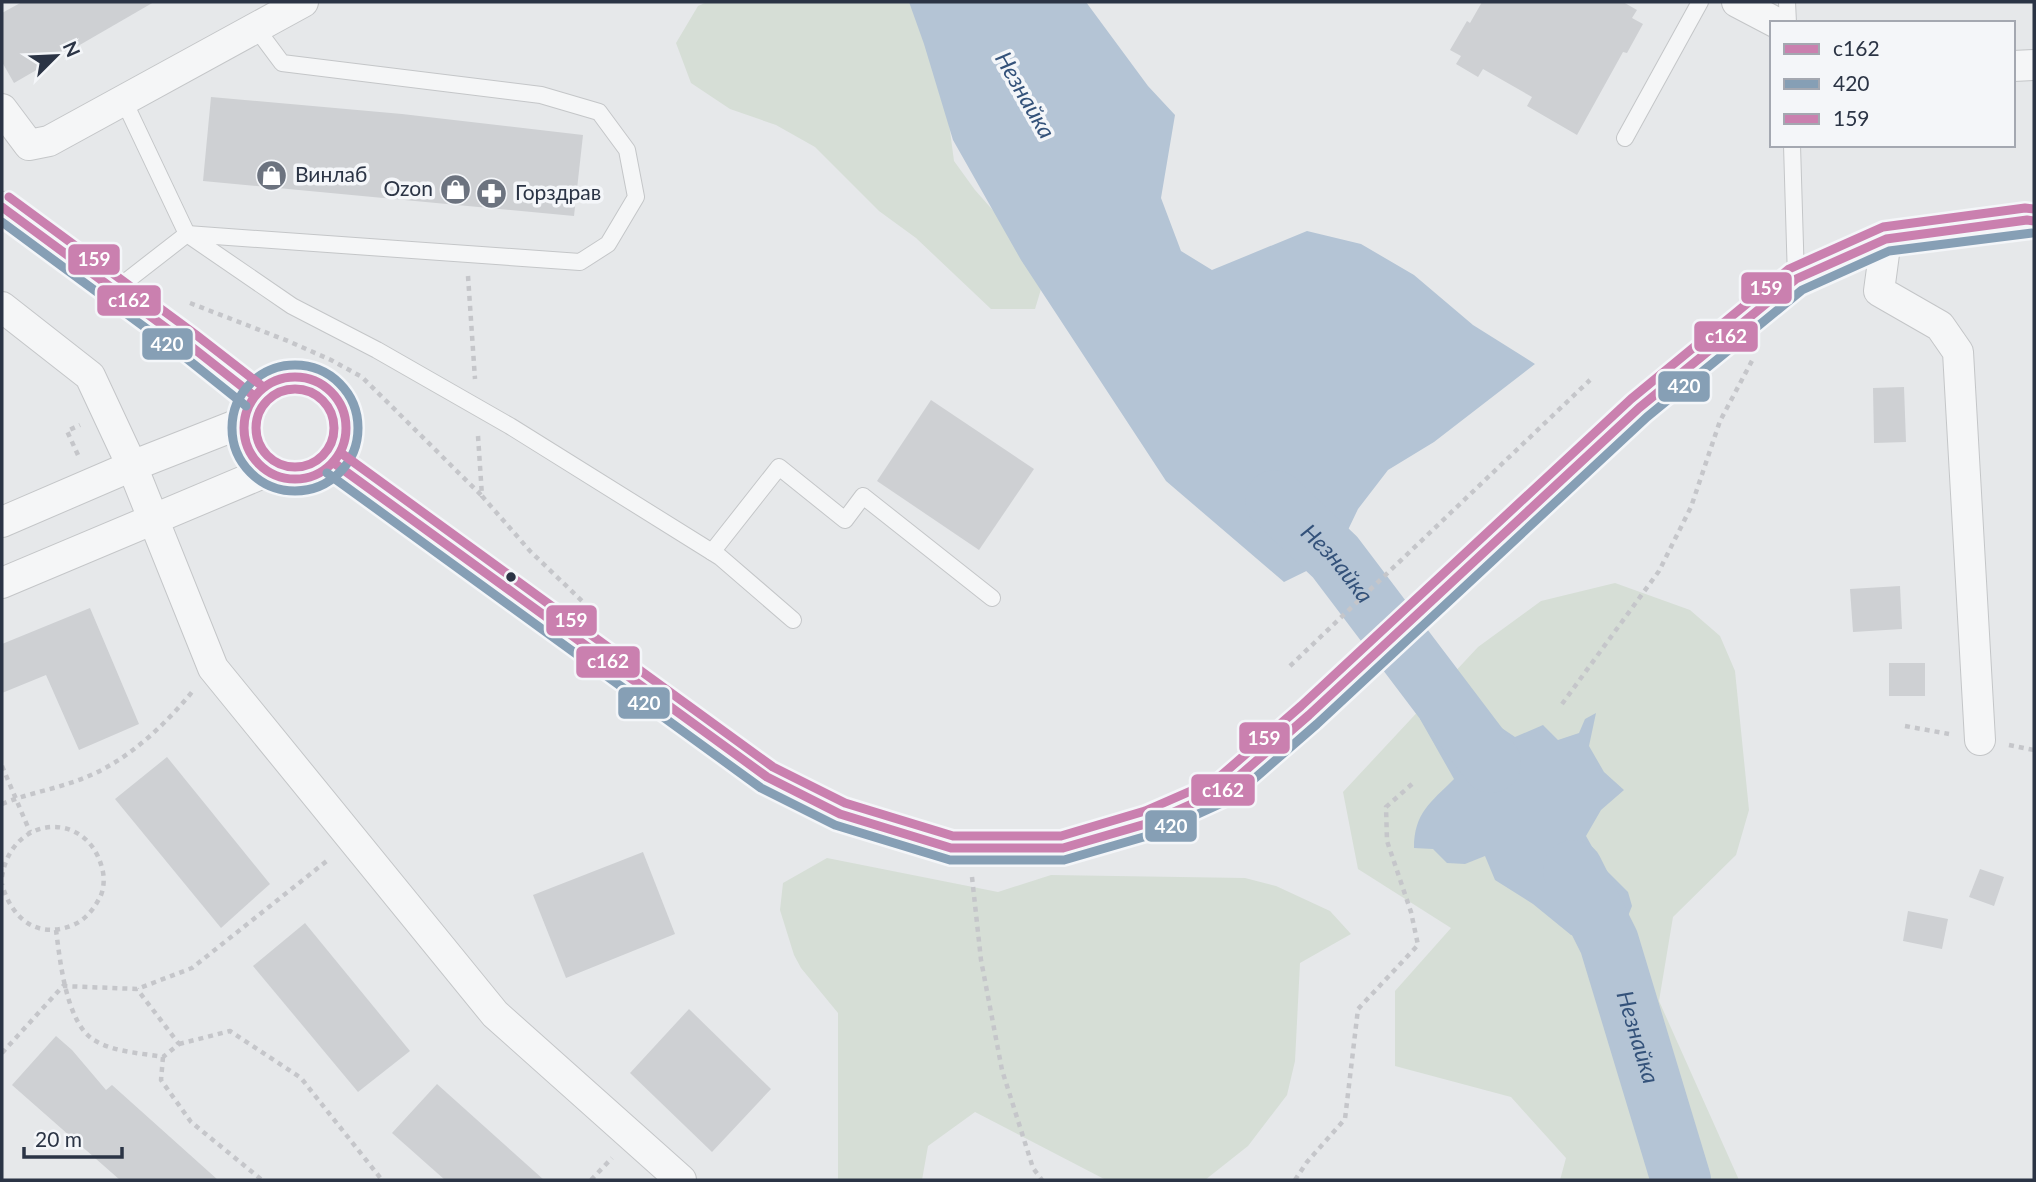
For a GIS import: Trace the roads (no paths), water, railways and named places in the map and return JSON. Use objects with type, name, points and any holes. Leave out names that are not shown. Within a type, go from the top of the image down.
[{"type":"street","points":[[2,109],[29,145],[49,141],[303,2]]},
{"type":"street","points":[[1737,2],[1773,21]]},
{"type":"street","points":[[2015,66],[2034,65]]},
{"type":"street","points":[[2,206],[115,290],[249,409]]},
{"type":"street","points":[[334,463],[767,778],[839,814],[951,848],[1063,848],[1149,823],[1223,790],[1309,715],[1639,408],[1796,279],[1886,239],[2034,221]]},
{"type":"street","points":[[1886,239],[1879,291],[1940,326],[1958,352],[1980,740]]},
{"type":"street","points":[[2,307],[90,376],[132,466],[213,668],[495,1014],[681,1180]]},
{"type":"street","points":[[295,376],[312,378],[329,389],[341,405],[344,426],[343,444],[334,463],[316,476],[295,480],[278,477],[259,464],[247,447],[242,433],[249,409],[271,382],[295,376]]},
{"type":"street","points":[[2,522],[132,466],[249,409]]},
{"type":"street","points":[[2,583],[268,471]]},
{"type":"lane","points":[[1625,138],[1700,2]]},
{"type":"lane","points":[[1787,2],[1788,21]]},
{"type":"lane","points":[[115,290],[187,234],[580,262],[608,244],[636,197],[626,150],[599,112],[541,95],[282,63],[256,28]]},
{"type":"lane","points":[[124,101],[187,234],[292,306],[377,350],[510,426],[720,557],[793,620]]},
{"type":"lane","points":[[1792,147],[1796,279]]},
{"type":"lane","points":[[712,552],[779,467],[845,520],[863,496],[992,598]]},
{"type":"water","points":[[909,2],[1086,2],[1148,86],[1175,115],[1161,198],[1181,251],[1212,270],[1307,231],[1361,244],[1414,275],[1473,325],[1535,364],[1434,442],[1388,470],[1358,509],[1335,557],[1284,582],[1166,481],[1021,260],[953,140]]},
{"type":"water","points":[[1443,696],[1475,710],[1515,737],[1543,725],[1558,740],[1579,733],[1585,719],[1596,713],[1589,746],[1604,772],[1624,790],[1601,810],[1586,836],[1604,868],[1628,892],[1632,906],[1622,931],[1609,942],[1571,935],[1533,904],[1495,880],[1485,856],[1465,864],[1447,863],[1433,849],[1414,848],[1417,826],[1425,809],[1454,779],[1420,719]]},
{"type":"waterway","name":"Незнайка","points":[[1275,500],[1335,557],[1491,763]]},
{"type":"waterway","name":"Незнайка","points":[[1573,870],[1609,942],[1681,1180]]},
{"type":"place","name":"Винлаб","points":[[272,175]]},
{"type":"place","name":"Ozon","points":[[456,189]]},
{"type":"place","name":"Горздрав","points":[[492,193]]}]
